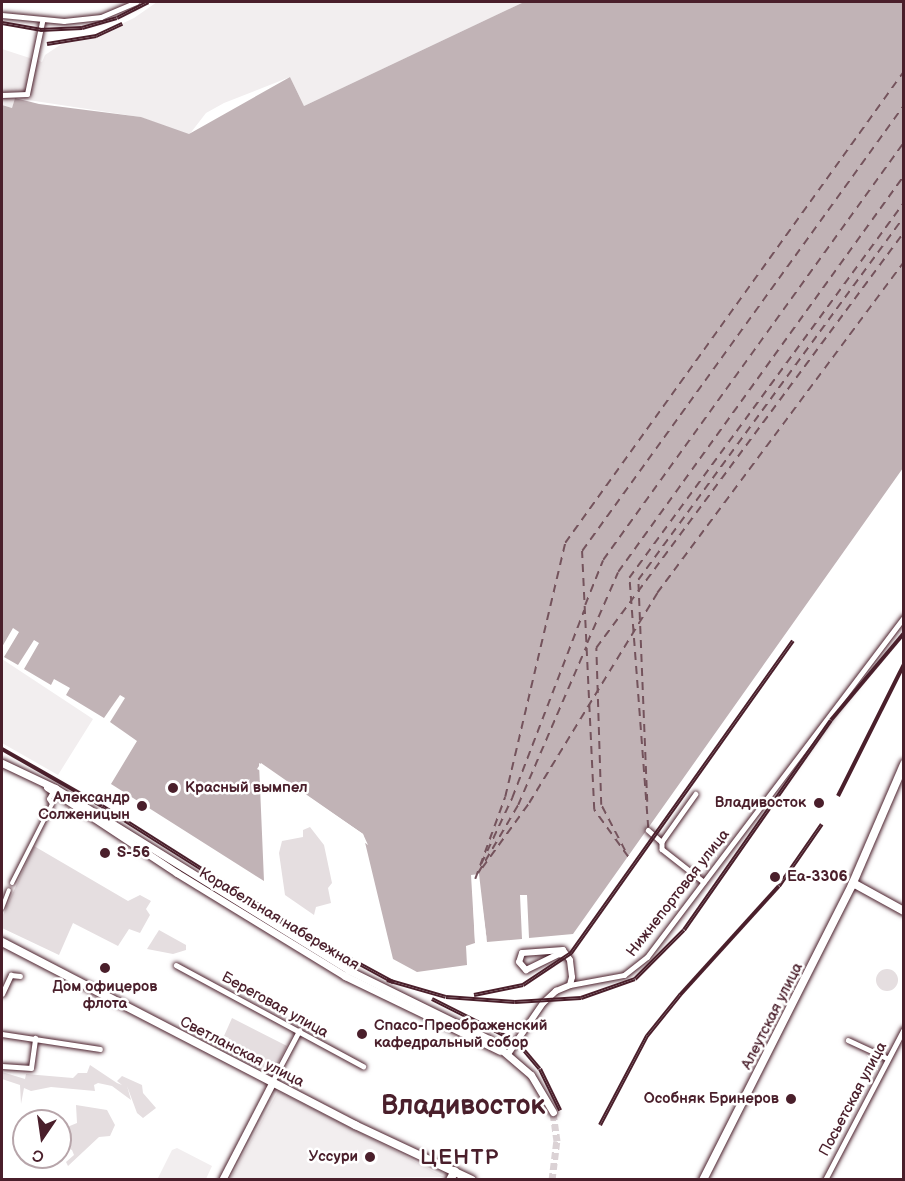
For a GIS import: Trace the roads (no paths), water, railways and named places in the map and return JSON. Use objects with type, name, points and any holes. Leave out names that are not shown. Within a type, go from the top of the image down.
[{"type":"main road","name":"Алеутская улица","points":[[703,1179],[853,883],[903,764]]},
{"type":"main road","name":"Корабельная набережная","points":[[3,766],[52,789],[301,942],[489,1039],[537,1083],[553,1112]]},
{"type":"main road","points":[[853,883],[903,911]]},
{"type":"main road","name":"Светланская улица","points":[[2,942],[272,1083],[472,1179]]},
{"type":"main road","points":[[222,1179],[272,1083]]},
{"type":"main road","points":[[450,1179],[454,1170]]},
{"type":"street","points":[[2,15],[42,22],[101,17],[136,2]]},
{"type":"street","points":[[2,95],[27,94],[42,22]]},
{"type":"street","name":"Нижнепортовая улица","points":[[508,1054],[545,1001],[570,985],[618,978],[634,969],[704,882],[903,616]]},
{"type":"street","points":[[12,883],[52,804],[49,800],[52,789]]},
{"type":"street","points":[[696,794],[662,842],[662,849],[704,882]]},
{"type":"street","points":[[648,830],[662,842]]},
{"type":"street","points":[[2,908],[9,890]]},
{"type":"street","points":[[566,956],[559,954],[526,970],[519,962],[522,953],[527,951],[557,949],[566,956],[572,969],[570,985]]},
{"type":"street","name":"Береговая улица","points":[[176,965],[363,1065]]},
{"type":"street","points":[[2,994],[11,975],[20,976]]},
{"type":"street","name":"Посьетская улица","points":[[825,1179],[903,1029]]},
{"type":"street","points":[[272,1083],[299,1031]]},
{"type":"street","points":[[2,1034],[100,1049]]},
{"type":"street","points":[[2,1066],[31,1068],[35,1038]]},
{"type":"street","points":[[848,1040],[887,1058]]},
{"type":"tunnel","points":[[552,1180],[557,1141],[553,1112]]},
{"type":"railway","points":[[2,23],[40,30],[82,28],[117,18],[148,2]]},
{"type":"railway","points":[[47,44],[96,36],[122,24]]},
{"type":"railway","points":[[387,980],[446,997],[515,1002],[581,998],[635,979],[684,930],[831,720],[904,633]]},
{"type":"railway","points":[[474,995],[523,985],[571,953],[793,641]]},
{"type":"railway","points":[[838,796],[904,664]]},
{"type":"railway","points":[[2,749],[102,806],[308,936],[393,982]]},
{"type":"railway","points":[[600,1125],[647,1036],[680,995],[779,886],[822,824]]},
{"type":"railway","points":[[432,999],[517,1042],[540,1069],[560,1110]]},
{"type":"place","name":"Красный вымпел","points":[[173,788]]},
{"type":"place","name":"Владивосток","points":[[819,803]]},
{"type":"place","name":"Александр Солженицын","points":[[142,806]]},
{"type":"place","name":"S-56","points":[[105,853]]},
{"type":"place","name":"Еа-3306","points":[[775,877]]},
{"type":"place","name":"Дом офицеров флота","points":[[105,968]]},
{"type":"place","name":"Спасо-Преображенский кафедральный собор","points":[[362,1034]]},
{"type":"place","name":"Особняк Бринеров","points":[[791,1099]]},
{"type":"place","name":"Уссури","points":[[370,1157]]},
{"type":"district","name":"Владивосток","points":[[463,1107]]},
{"type":"district","name":"ЦЕНТР","points":[[460,1158]]}]
